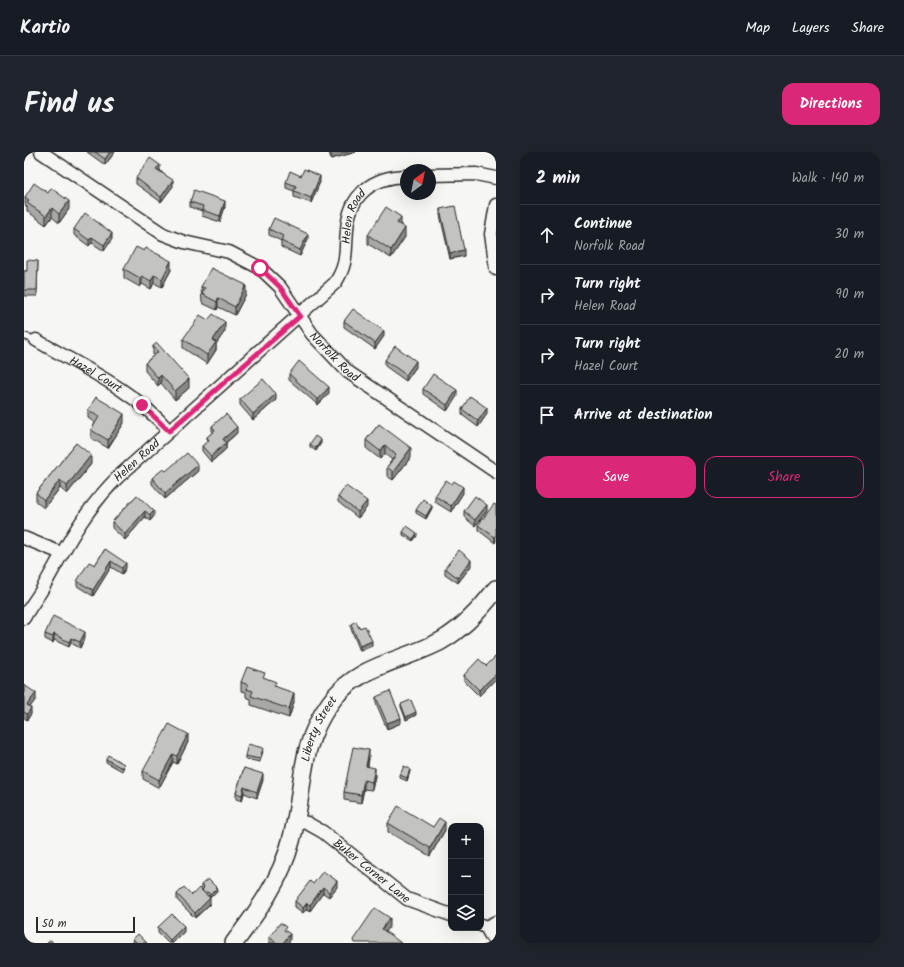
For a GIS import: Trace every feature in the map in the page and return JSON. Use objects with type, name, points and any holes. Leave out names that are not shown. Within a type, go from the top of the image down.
[{"type":"main road","name":"Liberty Street","points":[[234,943],[259,910],[274,885],[286,856],[296,820],[304,762],[309,741],[320,717],[337,694],[350,682],[369,671],[423,650],[451,635],[477,612],[496,589]]},
{"type":"street","name":"Norfolk Road","points":[[42,152],[164,234],[184,242],[229,252],[252,263],[266,273],[280,287],[326,350],[357,379],[496,472]]},
{"type":"street","points":[[436,175],[476,174],[496,178]]},
{"type":"street","name":"Helen Road","points":[[24,618],[77,526],[103,492],[169,431],[331,288],[343,271],[346,256],[349,214],[360,194],[370,185],[382,179],[400,177]]},
{"type":"street","points":[[496,205],[491,234],[496,269]]},
{"type":"street","name":"Hazel Court","points":[[36,340],[126,393],[150,412],[169,431]]},
{"type":"street","points":[[24,538],[61,553]]},
{"type":"street","name":"Buker Corner Lane","points":[[296,820],[313,826],[323,832],[407,899],[448,914]]},
{"type":"street","points":[[488,925],[495,943]]},
{"type":"lane","points":[[24,336],[36,340]]},
{"type":"building","points":[[95,152],[110,152],[105,159]]},
{"type":"building","points":[[150,158],[160,165],[156,169],[173,180],[161,197],[136,178]]},
{"type":"building","points":[[304,169],[320,176],[311,198],[294,191],[296,186],[286,182],[290,171],[301,176]]},
{"type":"building","points":[[34,183],[48,193],[51,188],[69,201],[59,214],[52,208],[46,216],[27,203],[29,200],[25,197]]},
{"type":"building","points":[[194,190],[225,201],[220,216],[202,210],[203,206],[190,202]]},
{"type":"building","points":[[455,206],[464,250],[450,253],[440,209]]},
{"type":"building","points":[[386,207],[401,217],[397,223],[405,228],[391,250],[368,235]]},
{"type":"building","points":[[85,213],[112,233],[104,245],[92,237],[89,240],[74,229]]},
{"type":"building","points":[[274,218],[308,234],[300,250],[281,241],[283,236],[269,229]]},
{"type":"building","points":[[136,247],[144,251],[146,248],[171,261],[162,279],[154,275],[151,281],[142,276],[140,278],[124,269]]},
{"type":"building","points":[[27,260],[38,261],[37,290],[24,290],[24,271],[27,271]]},
{"type":"building","points":[[211,268],[246,285],[235,307],[218,298],[217,302],[202,294],[205,288],[201,287]]},
{"type":"building","points":[[353,309],[384,331],[375,343],[344,321]]},
{"type":"building","points":[[213,314],[225,322],[213,340],[216,342],[207,355],[183,339],[200,315],[208,320]]},
{"type":"building","points":[[157,343],[189,379],[175,391],[161,375],[158,378],[145,363],[158,352],[153,346]]},
{"type":"building","points":[[395,346],[416,361],[406,375],[385,360]]},
{"type":"building","points":[[299,361],[329,387],[318,400],[289,374]]},
{"type":"building","points":[[433,374],[457,390],[447,405],[423,389]]},
{"type":"building","points":[[263,379],[276,394],[253,414],[240,399]]},
{"type":"building","points":[[470,396],[487,408],[478,421],[462,409]]},
{"type":"building","points":[[96,397],[124,414],[108,440],[91,430],[99,417],[88,410]]},
{"type":"building","points":[[226,414],[237,427],[223,439],[226,443],[211,456],[202,446],[209,440],[207,437],[215,430],[212,426]]},
{"type":"building","points":[[379,424],[411,448],[393,472],[387,467],[396,455],[385,445],[380,451],[366,440]]},
{"type":"building","points":[[315,436],[321,440],[316,448],[310,444]]},
{"type":"building","points":[[76,443],[91,455],[67,486],[60,480],[44,500],[36,493]]},
{"type":"building","points":[[187,453],[198,465],[165,493],[152,478],[163,469],[166,471]]},
{"type":"building","points":[[446,480],[452,484],[454,481],[463,487],[451,506],[435,496]]},
{"type":"building","points":[[346,486],[367,501],[358,512],[338,497]]},
{"type":"building","points":[[137,495],[154,511],[150,515],[145,511],[125,534],[112,522]]},
{"type":"building","points":[[475,496],[487,505],[475,520],[464,511]]},
{"type":"building","points":[[423,499],[432,506],[426,516],[416,510]]},
{"type":"building","points":[[494,504],[496,505],[495,537],[478,525]]},
{"type":"building","points":[[407,526],[417,533],[413,539],[403,532]]},
{"type":"building","points":[[105,549],[126,563],[122,568],[111,561],[93,590],[77,581],[89,562],[95,565]]},
{"type":"building","points":[[459,550],[471,560],[458,578],[445,568]]},
{"type":"building","points":[[53,616],[85,632],[80,642],[71,638],[69,642],[54,634],[53,637],[45,634]]},
{"type":"building","points":[[356,621],[359,628],[365,626],[372,641],[360,646],[351,624]]},
{"type":"building","points":[[496,656],[496,674],[479,690],[464,675],[479,659],[486,666]]},
{"type":"building","points":[[247,667],[265,673],[263,677],[276,682],[274,686],[294,693],[289,709],[251,696],[253,691],[246,689],[248,685],[241,682]]},
{"type":"building","points":[[24,685],[36,693],[27,705],[31,708],[27,714],[24,712]]},
{"type":"building","points":[[390,691],[401,718],[387,723],[376,697]]},
{"type":"building","points":[[411,700],[416,712],[406,717],[401,704]]},
{"type":"building","points":[[169,724],[188,734],[177,756],[173,754],[159,780],[143,771]]},
{"type":"building","points":[[248,744],[263,748],[260,759],[245,756]]},
{"type":"building","points":[[353,747],[369,750],[366,766],[375,768],[372,782],[364,780],[361,795],[344,792]]},
{"type":"building","points":[[108,755],[124,764],[122,768],[106,759]]},
{"type":"building","points":[[404,766],[410,769],[407,778],[400,775]]},
{"type":"building","points":[[244,768],[263,774],[257,792],[244,787],[242,795],[236,793]]},
{"type":"building","points":[[398,806],[433,827],[439,818],[445,822],[430,848],[388,823]]},
{"type":"building","points":[[323,871],[337,881],[329,892],[323,887],[310,905],[307,903],[303,908],[295,901],[310,881],[313,884]]},
{"type":"building","points":[[208,879],[217,888],[210,895],[208,892],[205,894],[202,890],[204,888],[201,885]]},
{"type":"building","points":[[184,887],[192,895],[199,888],[210,898],[195,913],[177,894]]},
{"type":"building","points":[[375,908],[390,918],[382,929],[401,943],[354,943],[353,940]]},
{"type":"building","points":[[172,914],[184,926],[170,940],[158,927]]},
{"type":"building","points":[[280,923],[286,927],[284,930],[290,934],[283,943],[277,943],[269,937]]},
{"type":"building","points":[[138,934],[147,943],[137,943],[133,939]]},
{"type":"route","points":[[142,405],[169,431],[300,316],[280,287],[260,268]]}]
